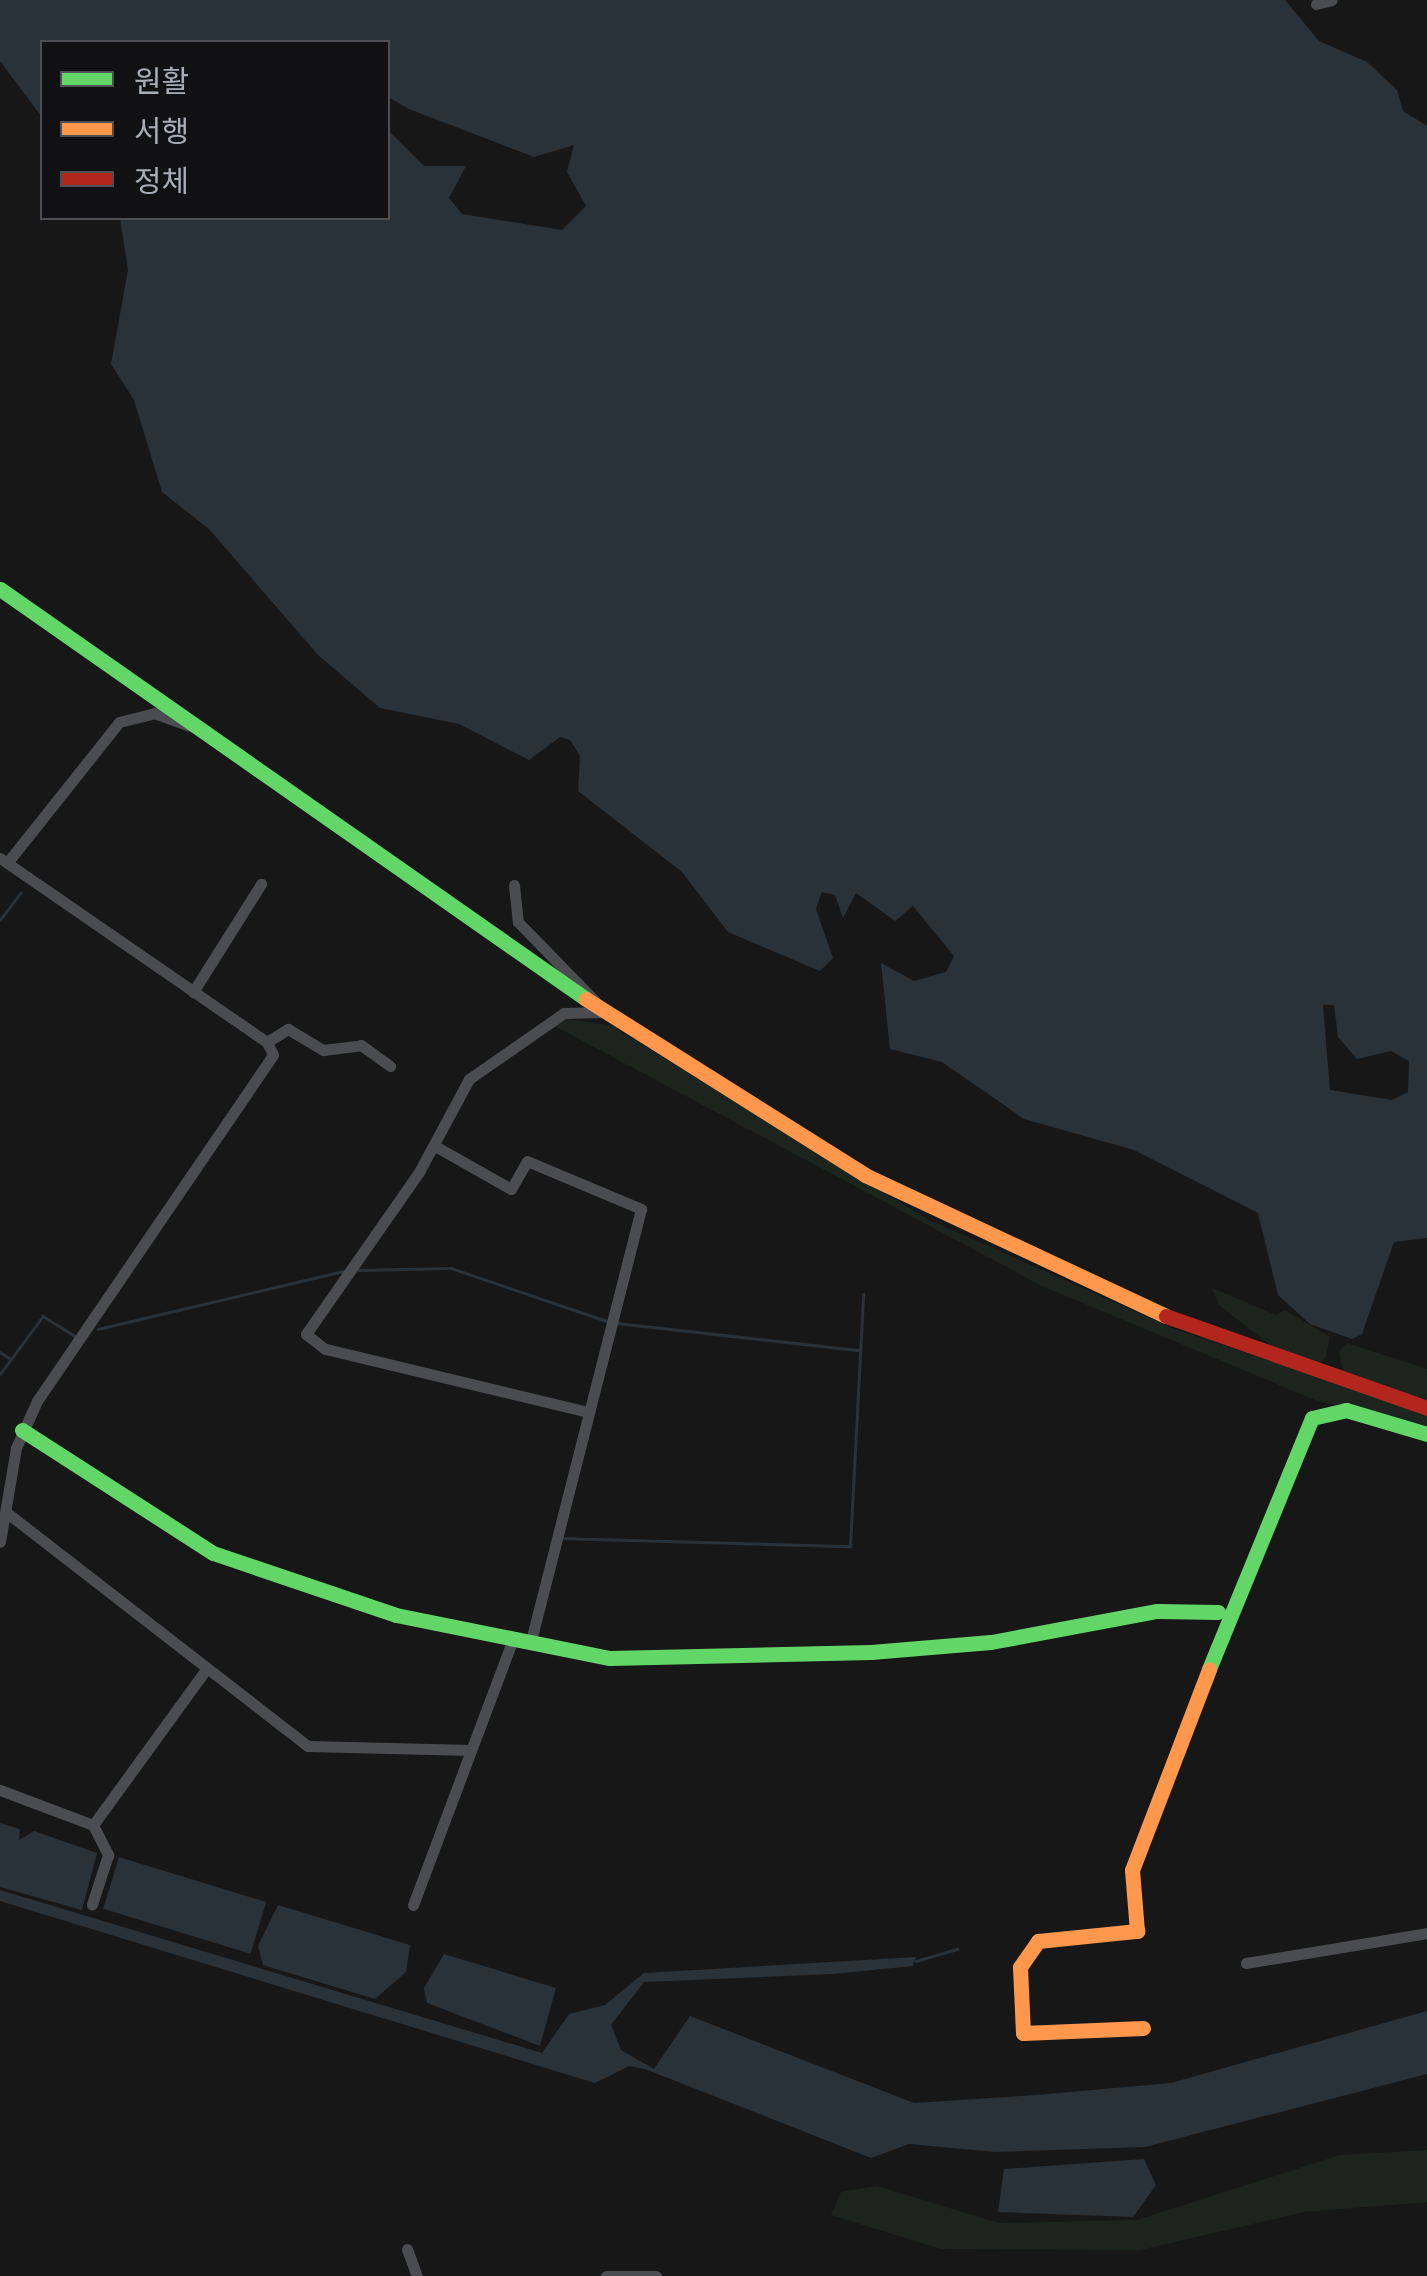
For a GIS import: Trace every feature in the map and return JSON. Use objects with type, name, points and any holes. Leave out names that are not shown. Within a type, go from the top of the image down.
[{"type":"street","points":[[1316,4],[1332,0]]},
{"type":"street","points":[[0,589],[604,1012],[937,1214],[1134,1305],[1427,1408]]},
{"type":"street","points":[[0,1542],[22,1430],[273,1056],[267,1042],[4,861],[119,722],[154,713],[198,725]]},
{"type":"street","points":[[193,992],[262,884]]},
{"type":"street","points":[[514,885],[518,922],[604,1012]]},
{"type":"street","points":[[584,1412],[307,1339],[435,1146],[469,1079],[564,1013],[604,1012]]},
{"type":"street","points":[[267,1042],[288,1029],[323,1050],[361,1045],[390,1066]]},
{"type":"street","points":[[435,1146],[510,1189],[527,1161],[640,1209],[584,1412],[530,1643]]},
{"type":"street","points":[[1143,2028],[1023,2033],[1020,1968],[1038,1940],[1137,1930],[1132,1870],[1146,1824],[1312,1418],[1346,1410],[1427,1434]]},
{"type":"street","points":[[22,1430],[213,1553],[396,1615],[530,1643],[675,1663],[991,1642],[1156,1611],[1218,1612]]},
{"type":"street","points":[[6,1512],[204,1672],[308,1746],[471,1750]]},
{"type":"street","points":[[413,1905],[513,1639]]},
{"type":"street","points":[[92,1824],[204,1672]]},
{"type":"street","points":[[0,1790],[92,1824],[108,1855],[92,1904]]},
{"type":"street","points":[[1246,1963],[1427,1933]]},
{"type":"street","points":[[407,2248],[417,2276]]},
{"type":"street","points":[[606,2276],[656,2276]]},
{"type":"shaded area","points":[[0,0],[1285,0],[1319,41],[1367,62],[1397,90],[1403,111],[1427,126],[1427,1238],[1394,1242],[1362,1334],[1352,1339],[1310,1324],[1278,1295],[1258,1213],[1134,1150],[1024,1119],[942,1062],[890,1049],[881,963],[914,981],[946,972],[954,956],[913,906],[895,921],[856,893],[843,918],[835,895],[822,892],[816,909],[833,958],[820,971],[728,932],[682,872],[578,791],[580,756],[570,740],[560,737],[529,760],[459,724],[380,708],[318,655],[209,529],[162,492],[134,400],[111,364],[128,270],[120,220],[390,220],[390,132],[424,166],[466,166],[449,198],[462,214],[562,230],[586,206],[567,172],[574,145],[534,157],[409,109],[390,98],[390,40],[40,40],[40,114],[0,61]],"holes":[[[1323,1005],[1334,1005],[1338,1037],[1357,1059],[1391,1051],[1409,1061],[1408,1092],[1392,1100],[1330,1090]]]},
{"type":"shaded area","points":[[567,1019],[610,1025],[927,1219],[1175,1329],[1427,1414],[1427,1428],[1315,1400],[1044,1287],[551,1024]]},
{"type":"shaded area","points":[[1212,1288],[1276,1315],[1285,1310],[1330,1337],[1326,1357],[1315,1368],[1288,1359],[1219,1305]]},
{"type":"shaded area","points":[[1347,1343],[1427,1369],[1427,1399],[1344,1377],[1339,1351]]},
{"type":"shaded area","points":[[0,1823],[20,1829],[19,1840],[34,1831],[97,1853],[82,1910],[0,1887]]},
{"type":"shaded area","points":[[119,1857],[266,1902],[250,1954],[103,1909]]},
{"type":"shaded area","points":[[0,1890],[542,2053],[569,2014],[605,2005],[644,1973],[916,1957],[913,1966],[833,1974],[644,1982],[611,2025],[621,2050],[654,2069],[690,2016],[914,2103],[1171,2083],[1427,2011],[1427,2074],[1145,2147],[996,2152],[909,2144],[871,2158],[645,2069],[629,2066],[595,2083],[0,1901]]},
{"type":"shaded area","points":[[278,1905],[410,1945],[406,1972],[375,1999],[263,1965],[258,1946]]},
{"type":"shaded area","points":[[444,1954],[556,1988],[540,2046],[427,2003],[424,1988]]},
{"type":"shaded area","points":[[1427,2150],[1427,2202],[1304,2212],[1140,2250],[941,2249],[831,2215],[841,2192],[877,2186],[999,2223],[1137,2220],[1340,2155]]},
{"type":"shaded area","points":[[1144,2159],[1156,2185],[1133,2217],[998,2212],[1004,2169]]},
{"type":"waterway","points":[[0,920],[20,893]]},
{"type":"waterway","points":[[358,1270],[451,1268],[610,1322]]},
{"type":"waterway","points":[[98,1329],[344,1271]]},
{"type":"waterway","points":[[559,1538],[850,1546],[863,1294]]},
{"type":"waterway","points":[[0,1374],[43,1316],[75,1336]]},
{"type":"waterway","points":[[617,1323],[858,1350]]},
{"type":"waterway","points":[[0,1352],[9,1358]]},
{"type":"waterway","points":[[916,1961],[957,1949]]},
{"type":"traffic: fast","points":[[0,589],[586,999]]},
{"type":"traffic: fast","points":[[1209,1669],[1312,1418],[1346,1410],[1427,1434]]},
{"type":"traffic: fast","points":[[22,1430],[213,1553],[396,1615],[610,1658],[871,1652],[991,1642],[1157,1611],[1218,1612]]},
{"type":"traffic: slow","points":[[586,999],[865,1175],[1166,1316]]},
{"type":"traffic: slow","points":[[1143,2028],[1023,2033],[1020,1967],[1038,1941],[1137,1931],[1132,1870],[1209,1669]]},
{"type":"traffic: jam","points":[[1166,1316],[1427,1408]]}]
